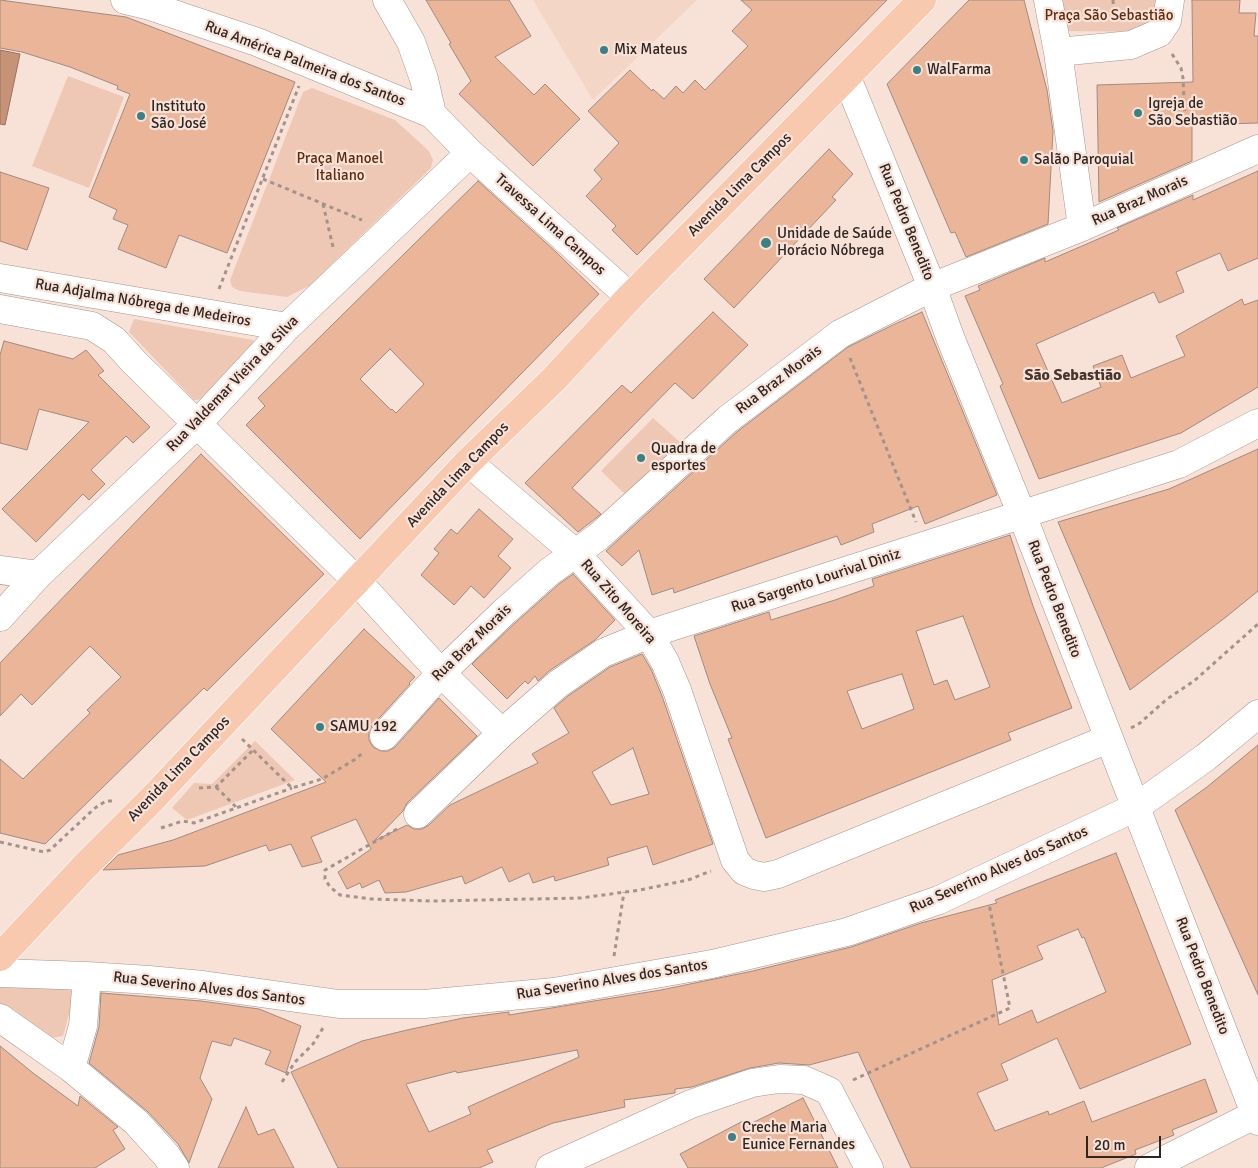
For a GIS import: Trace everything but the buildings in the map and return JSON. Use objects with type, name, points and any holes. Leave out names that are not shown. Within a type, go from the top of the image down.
[{"type":"main road","name":"Avenida Lima Campos","points":[[1,961],[85,866],[468,462],[554,379],[630,297],[922,0]]},
{"type":"street","name":"Rua América Palmeira dos Santos","points":[[125,0],[150,6],[258,42],[432,114],[470,153]]},
{"type":"street","points":[[387,0],[411,42],[424,79],[432,114]]},
{"type":"street","points":[[1048,0],[1058,52],[1082,226]]},
{"type":"street","points":[[1058,52],[1130,45],[1159,33],[1167,21],[1170,0]]},
{"type":"street","name":"Rua Pedro Benedito","points":[[847,78],[932,287],[950,338],[1022,515],[1257,1116]]},
{"type":"street","name":"Rua Braz Morais","points":[[384,736],[441,673],[504,612],[549,572],[598,537],[728,419],[840,334],[932,287],[1082,226],[1258,149]]},
{"type":"street","name":"Travessa Lima Campos","points":[[470,153],[630,297]]},
{"type":"street","name":"Rua Valdemar Vieira da Silva","points":[[0,617],[38,575],[197,424],[287,327],[470,153]]},
{"type":"street","name":"Rua Adjalma Nóbrega de Medeiros","points":[[0,278],[287,327]]},
{"type":"street","name":"Rua Adjalma Nóbrega de Medeiros","points":[[0,309],[92,326],[114,340],[134,362],[357,581],[441,673],[502,733]]},
{"type":"street","name":"Rua Sargento Lourival Diniz","points":[[418,814],[502,733],[558,684],[603,653],[649,634],[1180,464],[1258,423]]},
{"type":"street","name":"Rua Zito Moreira","points":[[468,462],[575,553],[649,634],[665,662],[676,690],[731,850]]},
{"type":"street","points":[[0,570],[38,575]]},
{"type":"street","name":"Rua Severino Alves dos Santos","points":[[1,961],[86,976],[203,985],[339,1004],[424,1004],[554,992],[712,964],[846,932],[939,900],[1136,807],[1206,757],[1258,714]]},
{"type":"street","points":[[731,850],[744,871],[754,876],[764,877],[778,874],[1108,739]]},
{"type":"street","points":[[71,1068],[83,1026],[86,976]]},
{"type":"street","points":[[0,1018],[71,1068],[136,1122],[166,1155],[175,1168]]},
{"type":"street","points":[[550,1168],[691,1104],[752,1083],[779,1079],[804,1080],[829,1091],[869,1168]]},
{"type":"street","points":[[1149,1168],[1257,1116]]},
{"type":"path","points":[[1159,33],[1184,78],[1185,123]]},
{"type":"path","points":[[209,314],[309,62]]},
{"type":"path","points":[[262,179],[388,230]]},
{"type":"path","points":[[323,203],[340,277]]},
{"type":"path","points":[[840,334],[926,546]]},
{"type":"path","points":[[1108,739],[1140,723],[1167,699],[1194,681],[1258,624]]},
{"type":"path","points":[[224,721],[292,788]]},
{"type":"path","points":[[0,842],[44,852],[50,850],[95,808],[106,802],[116,801],[149,832],[183,821],[194,823],[322,778],[354,760],[384,736]]},
{"type":"path","points":[[196,789],[216,787],[253,750]]},
{"type":"path","points":[[216,787],[237,808]]},
{"type":"path","points":[[418,814],[406,824],[325,870],[325,879],[330,887],[340,895],[371,899],[433,901],[581,898],[688,880],[731,850]]},
{"type":"path","points":[[829,1091],[1010,1008],[984,879]]},
{"type":"path","points":[[612,982],[624,892]]},
{"type":"path","points":[[282,1082],[295,1062],[313,1044],[339,1004]]},
{"type":"shaded area","name":"Mix Mateus","points":[[533,0],[697,0],[593,100]]},
{"type":"shaded area","points":[[0,50],[20,54],[5,125],[0,124]]},
{"type":"green space","name":"Praça São Sebastião","points":[[1059,0],[1159,0],[1150,32],[1065,31]]},
{"type":"green space","points":[[68,76],[124,97],[89,188],[32,166]]},
{"type":"green space","name":"Praça Manoel Italiano","points":[[312,88],[395,120],[429,151],[433,160],[431,168],[309,286],[287,297],[240,291],[232,287],[230,280],[303,92]]},
{"type":"green space","points":[[134,319],[253,340],[255,350],[207,399],[194,400],[129,332]]},
{"type":"green space","name":"Quadra de esportes","points":[[653,418],[682,444],[628,497],[601,471]]},
{"type":"green space","points":[[255,741],[295,780],[187,820],[172,808],[194,783],[212,784]]},
{"type":"green space","points":[[0,987],[71,989],[74,997],[63,1036],[51,1038],[0,1006]]},
{"type":"place","name":"Mix Mateus","points":[[604,50]]},
{"type":"place","name":"WalFarma","points":[[917,70]]},
{"type":"place","name":"Igreja de São Sebastião","points":[[1138,113]]},
{"type":"place","name":"Instituto São José","points":[[141,116]]},
{"type":"place","name":"Salão Paroquial","points":[[1024,160]]},
{"type":"place","name":"Unidade de Saúde Horácio Nóbrega","points":[[766,243]]},
{"type":"place","name":"Quadra de esportes","points":[[641,458]]},
{"type":"place","name":"SAMU 192","points":[[320,727]]},
{"type":"place","name":"Creche Maria Eunice Fernandes","points":[[732,1137]]},
{"type":"district","name":"São Sebastião","points":[[1073,376]]}]
